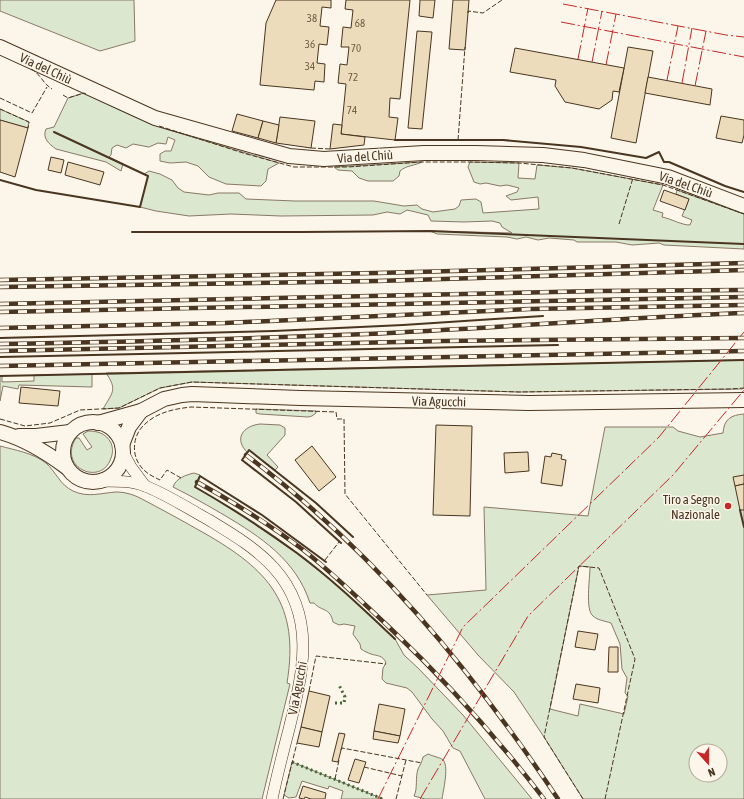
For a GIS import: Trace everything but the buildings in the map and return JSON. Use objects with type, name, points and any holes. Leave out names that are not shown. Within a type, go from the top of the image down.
[{"type":"street","name":"Via del Chiù","points":[[0,47],[154,118],[289,156],[324,159],[424,153],[476,152],[584,160],[668,177],[744,206]]},
{"type":"street","name":"Via Agucchi","points":[[98,423],[141,411],[164,399],[192,394],[529,403],[743,399]]},
{"type":"street","name":"Via Agucchi","points":[[141,411],[129,427],[123,448],[134,471],[146,486]]},
{"type":"street","points":[[98,423],[106,425],[114,431],[119,438],[123,448],[122,460],[117,471],[103,481],[82,481],[43,450],[6,434],[36,436],[70,432],[84,424],[98,423]]},
{"type":"street","points":[[66,467],[63,453],[64,445],[70,432]]},
{"type":"street","name":"Via Agucchi","points":[[103,481],[128,482],[146,486],[215,524],[255,550],[279,574],[290,589],[299,613],[303,632],[303,664],[292,718],[272,799]]},
{"type":"green space","points":[[0,0],[134,0],[135,41],[100,51],[0,11]]},
{"type":"green space","points":[[84,93],[133,116],[169,130],[279,163],[268,169],[266,181],[261,186],[226,184],[209,177],[198,166],[186,162],[170,163],[160,161],[160,154],[165,151],[171,151],[175,140],[168,137],[166,144],[158,143],[149,147],[133,144],[126,148],[117,145],[112,148],[111,155],[109,157],[123,164],[121,171],[106,162],[56,149],[46,138],[46,129],[54,127],[68,98]]},
{"type":"green space","points":[[0,109],[29,122],[28,128],[0,120]]},
{"type":"green space","points":[[422,162],[403,169],[400,171],[399,176],[393,181],[368,181],[359,178],[352,171],[338,170],[334,167]]},
{"type":"green space","points":[[470,162],[519,163],[518,178],[535,179],[537,165],[572,168],[663,185],[653,210],[663,213],[662,217],[690,225],[692,220],[682,216],[689,199],[676,194],[677,190],[744,214],[744,249],[664,245],[659,243],[632,245],[616,242],[577,242],[574,240],[549,238],[538,240],[526,237],[517,239],[507,237],[437,234],[430,231],[512,233],[502,227],[500,223],[492,221],[431,221],[428,215],[407,210],[400,214],[387,212],[373,215],[281,216],[231,214],[189,216],[140,207],[148,176],[144,174],[149,171],[160,174],[172,180],[178,188],[184,192],[209,195],[218,193],[239,193],[246,199],[295,201],[374,201],[404,206],[417,205],[422,209],[433,212],[455,209],[459,206],[461,200],[476,199],[481,202],[483,213],[539,209],[538,197],[511,200],[506,196],[517,192],[519,188],[507,185],[500,186],[474,182],[468,167]]},
{"type":"green space","points":[[744,360],[744,388],[742,389],[519,392],[192,382],[160,388],[119,408],[103,409],[111,395],[113,388],[106,373]]},
{"type":"green space","points":[[92,374],[92,387],[19,385],[18,389],[3,386],[0,401],[0,376],[2,376],[2,382],[34,381],[34,375]]},
{"type":"green space","points":[[256,409],[316,411],[316,413],[308,417],[260,414],[256,413]]},
{"type":"green space","points":[[744,414],[744,799],[583,799],[514,692],[478,655],[427,595],[486,590],[484,507],[588,516],[605,427],[673,427],[678,431],[700,437],[723,433],[725,424],[732,417]],"holes":[[[579,566],[590,567],[588,593],[591,613],[593,616],[611,623],[620,644],[622,669],[627,678],[625,693],[628,696],[624,714],[580,704],[578,716],[550,709]]]},
{"type":"green space","points":[[254,425],[280,425],[285,428],[285,435],[267,455],[278,467],[275,470],[249,450],[248,453],[241,443],[242,434],[245,430]]},
{"type":"green space","points":[[88,431],[95,431],[104,435],[112,445],[111,458],[106,467],[99,471],[91,472],[83,470],[76,465],[72,458],[72,449],[76,438],[79,438],[87,450],[92,447],[83,434]]},
{"type":"green space","points":[[0,446],[24,452],[46,463],[61,482],[73,491],[89,495],[116,492],[131,494],[156,506],[227,547],[246,561],[262,576],[275,592],[284,611],[289,631],[290,655],[287,683],[290,684],[262,799],[0,799]]},
{"type":"green space","points":[[194,473],[200,475],[195,487],[236,511],[296,553],[328,578],[395,639],[404,655],[463,715],[532,799],[485,799],[460,751],[453,748],[443,731],[412,692],[407,688],[386,683],[382,679],[383,668],[386,663],[385,660],[380,656],[370,654],[361,649],[360,644],[353,634],[355,626],[344,624],[339,625],[333,622],[332,617],[328,612],[314,603],[310,603],[296,574],[276,551],[264,541],[224,515],[173,487],[179,479]]},
{"type":"green space","points":[[428,754],[442,759],[446,766],[442,799],[425,799],[414,796],[418,769],[423,757]]},
{"type":"green space","points":[[292,762],[383,799],[341,799],[343,791],[329,786],[328,789],[302,781],[296,797],[289,798],[284,795]]},
{"type":"railway","points":[[0,280],[377,273],[744,263]]},
{"type":"railway","points":[[0,287],[377,281],[744,270]]},
{"type":"railway","points":[[0,304],[598,291],[744,290]]},
{"type":"railway","points":[[0,312],[744,297]]},
{"type":"railway","points":[[0,328],[225,323],[530,309],[744,305]]},
{"type":"railway","points":[[0,344],[367,334],[744,313]]},
{"type":"railway","points":[[0,351],[443,341],[744,338]]},
{"type":"railway","points":[[0,366],[744,351]]},
{"type":"railway","points":[[246,455],[292,491],[336,530],[417,614],[490,704],[558,799]]},
{"type":"railway","points":[[197,482],[224,497],[277,531],[313,558],[347,587],[411,648],[451,689],[508,753],[544,799]]},
{"type":"hedge","points":[[335,703],[344,703],[345,697],[339,685]]},
{"type":"hedge","points":[[292,762],[383,799]]},
{"type":"fence","points":[[468,13],[468,11],[483,13],[502,0]]},
{"type":"fence","points":[[458,140],[465,47]]},
{"type":"fence","points":[[31,69],[37,73],[52,89]]},
{"type":"fence","points":[[0,98],[32,113],[47,87]]},
{"type":"fence","points":[[63,95],[68,98],[84,93],[86,94]]},
{"type":"fence","points":[[0,109],[29,122],[28,128]]},
{"type":"fence","points":[[159,126],[243,153],[294,167],[348,167],[422,162],[470,162],[519,163],[572,168],[663,185],[744,214]]},
{"type":"fence","points":[[311,148],[330,149]]},
{"type":"fence","points":[[619,224],[633,178]]},
{"type":"fence","points":[[0,419],[25,426],[50,423],[80,410],[119,408],[160,388],[192,382],[519,392],[744,388]]},
{"type":"fence","points":[[181,478],[167,470],[160,480],[144,470],[136,458],[134,446],[138,434],[145,424],[161,414],[172,410],[191,407],[336,412],[337,419],[344,419],[345,494],[427,595]]},
{"type":"fence","points":[[325,560],[339,542]]},
{"type":"fence","points":[[583,799],[544,737],[579,566],[599,568],[635,659],[605,799]]},
{"type":"fence","points":[[309,691],[316,656],[386,664]]},
{"type":"fence","points":[[283,799],[297,743]]},
{"type":"fence","points":[[341,750],[342,748],[422,763]]},
{"type":"fence","points":[[335,779],[339,760]]},
{"type":"fence","points":[[396,799],[406,760]]},
{"type":"fence","points":[[364,767],[402,776]]},
{"type":"wall","points":[[0,180],[36,190],[140,207],[148,176],[54,132]]},
{"type":"wall","points":[[395,140],[503,140],[581,147],[646,158],[659,152],[664,162],[669,162],[725,186],[744,192]]},
{"type":"wall","points":[[132,232],[430,231],[744,244]]},
{"type":"wall","points":[[0,338],[274,331],[543,316]]},
{"type":"wall","points":[[0,357],[558,345]]},
{"type":"wall","points":[[0,376],[744,360]]},
{"type":"wall","points":[[341,543],[296,502],[242,460],[249,450],[316,503],[353,537]]},
{"type":"wall","points":[[326,562],[262,515],[200,476],[195,487],[247,518],[297,553],[359,605],[395,639]]},
{"type":"wall","points":[[740,510],[744,527]]},
{"type":"power","points":[[563,4],[726,35],[744,37]]},
{"type":"power","points":[[578,59],[588,8]]},
{"type":"power","points":[[592,62],[602,11]]},
{"type":"power","points":[[606,65],[616,14]]},
{"type":"power","points":[[561,22],[744,57]]},
{"type":"power","points":[[667,80],[678,26]]},
{"type":"power","points":[[682,83],[692,28]]},
{"type":"power","points":[[695,86],[706,31]]},
{"type":"power","points":[[378,799],[463,627],[659,437],[744,332]]},
{"type":"power","points":[[420,799],[528,616],[673,475],[744,390]]},
{"type":"place","name":"Tiro a Segno Nazionale","points":[[728,506]]}]
